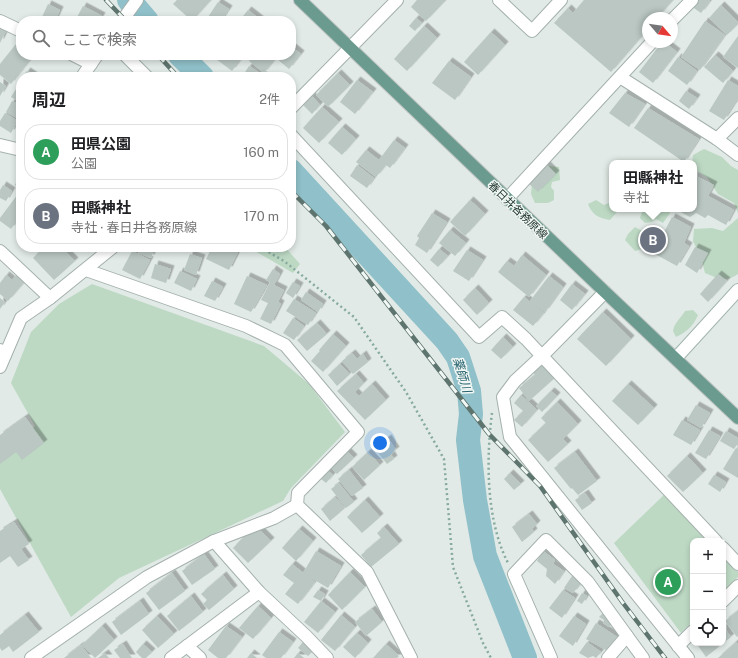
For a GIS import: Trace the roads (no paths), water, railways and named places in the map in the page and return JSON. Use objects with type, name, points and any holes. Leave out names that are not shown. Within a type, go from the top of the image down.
[{"type":"main road","name":"春日井各務原線","points":[[300,0],[738,418]]},
{"type":"street","points":[[126,16],[137,0]]},
{"type":"street","points":[[296,103],[397,0]]},
{"type":"street","points":[[499,0],[532,31],[561,0]]},
{"type":"street","points":[[678,14],[692,0]]},
{"type":"street","points":[[0,21],[16,29]]},
{"type":"street","points":[[507,198],[647,48]]},
{"type":"street","points":[[85,72],[93,60]]},
{"type":"street","points":[[130,60],[142,72]]},
{"type":"street","points":[[620,77],[738,154]]},
{"type":"street","points":[[717,140],[738,118]]},
{"type":"street","points":[[296,140],[478,337],[502,317],[526,339],[713,538]]},
{"type":"street","points":[[0,145],[16,149]]},
{"type":"street","points":[[0,251],[50,298]]},
{"type":"street","points":[[0,367],[3,353],[21,318],[50,298],[107,252]]},
{"type":"street","points":[[86,270],[246,326],[285,345],[358,432],[298,493],[297,505]]},
{"type":"street","points":[[676,358],[738,290]]},
{"type":"street","points":[[605,292],[542,356],[515,381],[503,397],[510,437],[688,658]]},
{"type":"street","points":[[32,658],[147,577],[214,541],[274,518],[297,505]]},
{"type":"street","points":[[297,505],[367,572],[411,658]]},
{"type":"street","points":[[551,658],[514,574],[546,540],[588,582],[643,658]]},
{"type":"street","points":[[214,541],[259,592],[327,658]]},
{"type":"street","points":[[726,551],[738,564]]},
{"type":"street","points":[[726,598],[738,586]]},
{"type":"street","points":[[170,658],[259,592]]},
{"type":"street","points":[[678,646],[690,634]]},
{"type":"street","points":[[608,658],[627,636]]},
{"type":"street","points":[[187,646],[200,658]]},
{"type":"waterway","name":"薬師川","points":[[129,0],[143,16]]},
{"type":"waterway","name":"薬師川","points":[[185,60],[197,72]]},
{"type":"waterway","name":"薬師川","points":[[296,176],[447,341],[458,357],[469,391],[471,414],[468,440],[475,500],[485,556],[525,658]]},
{"type":"railway","points":[[106,0],[121,16]]},
{"type":"railway","points":[[163,60],[173,72]]},
{"type":"railway","points":[[296,196],[326,226],[489,434],[540,486],[623,603],[665,658]]},
{"type":"place","name":"田縣神社","points":[[653,240]]},
{"type":"place","name":"田県公園","points":[[668,582]]}]
